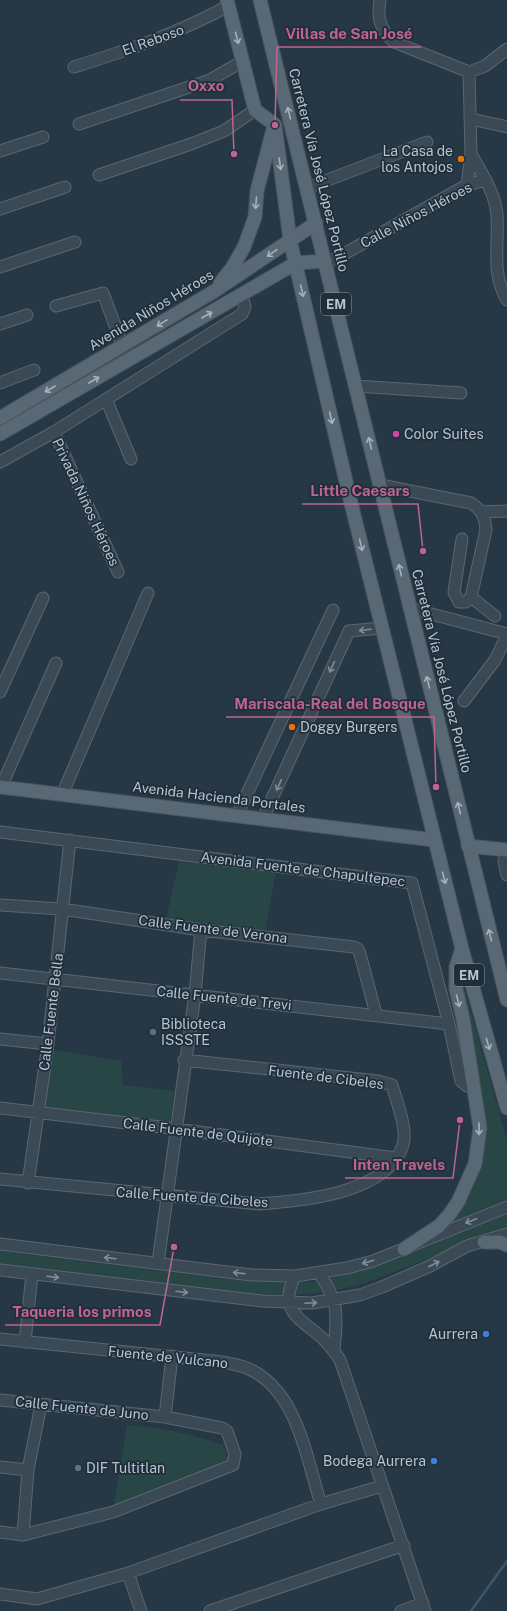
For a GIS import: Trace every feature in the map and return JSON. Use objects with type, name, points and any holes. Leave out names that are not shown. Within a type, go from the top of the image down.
[{"type":"main road","name":"Carretera Vía José López Portillo","points":[[260,0],[507,1000]]},
{"type":"main road","points":[[213,292],[232,268],[244,247],[254,217],[257,191],[275,125],[255,110],[228,3]]},
{"type":"main road","name":"EM","points":[[275,125],[290,240],[434,840],[462,949],[507,1108]]},
{"type":"main road","name":"Avenida Niños Héroes","points":[[0,418],[123,347],[213,292],[316,223]]},
{"type":"main road","points":[[0,434],[296,263],[325,261]]},
{"type":"main road","name":"Avenida Hacienda Portales","points":[[1,787],[434,840]]},
{"type":"main road","points":[[468,846],[505,855]]},
{"type":"main road","points":[[404,1249],[439,1226],[458,1202],[475,1164],[480,1128],[463,1019],[456,989],[456,967],[462,949]]},
{"type":"main road","points":[[495,952],[507,964]]},
{"type":"main road","points":[[484,1242],[500,1242],[507,1245]]},
{"type":"street","points":[[380,0],[378,12],[379,23],[385,34],[394,42],[469,72],[485,66],[507,49]]},
{"type":"street","name":"El Reboso","points":[[74,67],[155,41],[197,23],[228,3]]},
{"type":"street","points":[[79,124],[210,80],[243,61]]},
{"type":"street","points":[[467,185],[471,119],[469,72]]},
{"type":"street","points":[[99,174],[191,144],[224,131],[255,110]]},
{"type":"street","points":[[471,119],[507,127]]},
{"type":"street","points":[[0,151],[44,137]]},
{"type":"street","points":[[307,188],[427,142]]},
{"type":"street","points":[[470,154],[492,190],[497,214],[498,275],[501,290],[507,300]]},
{"type":"street","name":"Calle Niños Héroes","points":[[325,261],[335,259],[467,185],[486,180]]},
{"type":"street","points":[[0,210],[65,188]]},
{"type":"street","points":[[0,268],[75,242]]},
{"type":"street","points":[[56,306],[102,293],[123,347]]},
{"type":"street","points":[[0,462],[54,432],[242,314],[245,307],[242,295]]},
{"type":"street","points":[[0,324],[27,315]]},
{"type":"street","points":[[0,383],[34,370]]},
{"type":"street","points":[[356,386],[461,393]]},
{"type":"street","points":[[106,399],[132,459]]},
{"type":"street","name":"Privada Niños Héroes","points":[[54,432],[118,572]]},
{"type":"street","points":[[380,485],[471,503],[482,512],[486,521],[486,530],[471,597],[466,602],[459,602],[454,592],[462,539]]},
{"type":"street","points":[[482,512],[507,511]]},
{"type":"street","points":[[62,795],[148,593]]},
{"type":"street","points":[[471,597],[495,616]]},
{"type":"street","points":[[0,692],[43,598]]},
{"type":"street","points":[[409,608],[507,635],[495,660],[464,701]]},
{"type":"street","points":[[237,815],[333,610]]},
{"type":"street","points":[[263,818],[348,631],[382,628]]},
{"type":"street","points":[[1,787],[56,663]]},
{"type":"street","name":"Avenida Fuente de Chapultepec","points":[[0,832],[412,883],[449,1024],[461,1081],[467,1086],[474,1087]]},
{"type":"street","name":"Calle Fuente Bella","points":[[28,1183],[48,1044],[70,840]]},
{"type":"street","points":[[505,855],[507,875]]},
{"type":"street","name":"Calle Fuente de Verona","points":[[0,905],[62,909],[201,930],[354,947],[358,949],[360,954],[376,1014]]},
{"type":"street","points":[[158,1263],[166,1196],[177,1129],[184,1060],[195,994],[201,930]]},
{"type":"street","name":"Calle Fuente de Trevi","points":[[0,973],[376,1014],[449,1024]]},
{"type":"street","points":[[0,1039],[48,1044]]},
{"type":"street","name":"Fuente de Cibeles","points":[[184,1060],[378,1081],[392,1085],[404,1127],[404,1144],[396,1158]]},
{"type":"street","name":"Calle Fuente de Quijote","points":[[0,1108],[177,1129],[396,1158]]},
{"type":"street","name":"Calle Fuente de Cibeles","points":[[0,1179],[28,1183],[258,1204],[315,1199],[346,1191],[378,1176],[396,1158]]},
{"type":"street","points":[[0,1244],[251,1275],[295,1276],[319,1274],[373,1261],[458,1225],[507,1207]]},
{"type":"street","points":[[0,1270],[289,1304],[335,1300],[382,1287],[430,1266],[467,1246],[507,1234]]},
{"type":"street","points":[[25,1342],[32,1274]]},
{"type":"street","points":[[319,1274],[335,1300],[337,1313],[334,1351]]},
{"type":"street","points":[[295,1276],[289,1293],[289,1304],[297,1319],[334,1351],[344,1369],[382,1486],[404,1545],[424,1607],[401,1611]]},
{"type":"street","name":"Fuente de Vulcano","points":[[0,1339],[232,1363],[248,1369],[262,1377],[277,1391],[289,1409],[298,1428],[321,1504]]},
{"type":"street","points":[[165,1417],[172,1356]]},
{"type":"street","name":"Calle Fuente de Juno","points":[[0,1400],[165,1417],[222,1428],[227,1430],[235,1454],[233,1465],[113,1512],[23,1535]]},
{"type":"street","points":[[0,1532],[23,1535],[28,1470],[41,1405]]},
{"type":"street","points":[[0,1467],[28,1470]]},
{"type":"street","points":[[0,1594],[37,1599],[128,1573],[321,1504],[382,1486]]},
{"type":"street","points":[[210,1611],[404,1545]]},
{"type":"street","points":[[128,1573],[141,1611]]},
{"type":"green space","points":[[179,861],[276,872],[265,931],[166,920]]},
{"type":"green space","points":[[463,983],[507,1141],[507,1200],[448,1224],[477,1163]]},
{"type":"green space","points":[[53,1050],[121,1061],[123,1085],[174,1091],[170,1123],[44,1108]]},
{"type":"green space","points":[[507,1214],[507,1229],[365,1283],[348,1288],[316,1293],[287,1295],[238,1294],[0,1265],[0,1251],[252,1282],[314,1282],[359,1271]]},
{"type":"green space","points":[[127,1425],[176,1432],[199,1437],[223,1445],[230,1462],[113,1511]]},
{"type":"waterway","points":[[471,1611],[507,1561]]},
{"type":"place","name":"Villas de San José","points":[[275,125]]},
{"type":"place","name":"Oxxo","points":[[234,154]]},
{"type":"place","name":"La Casa de los Antojos","points":[[461,159]]},
{"type":"place","name":"Color Suites","points":[[396,434]]},
{"type":"place","name":"Little Caesars","points":[[423,551]]},
{"type":"place","name":"Doggy Burgers","points":[[292,727]]},
{"type":"place","name":"Mariscala-Real del Bosque","points":[[436,787]]},
{"type":"place","name":"Biblioteca ISSSTE","points":[[153,1032]]},
{"type":"place","name":"Inten Travels","points":[[460,1120]]},
{"type":"place","name":"Taqueria los primos","points":[[174,1247]]},
{"type":"place","name":"Aurrera","points":[[486,1334]]},
{"type":"place","name":"Bodega Aurrera","points":[[434,1461]]},
{"type":"place","name":"DIF Tultitlan","points":[[78,1468]]}]
